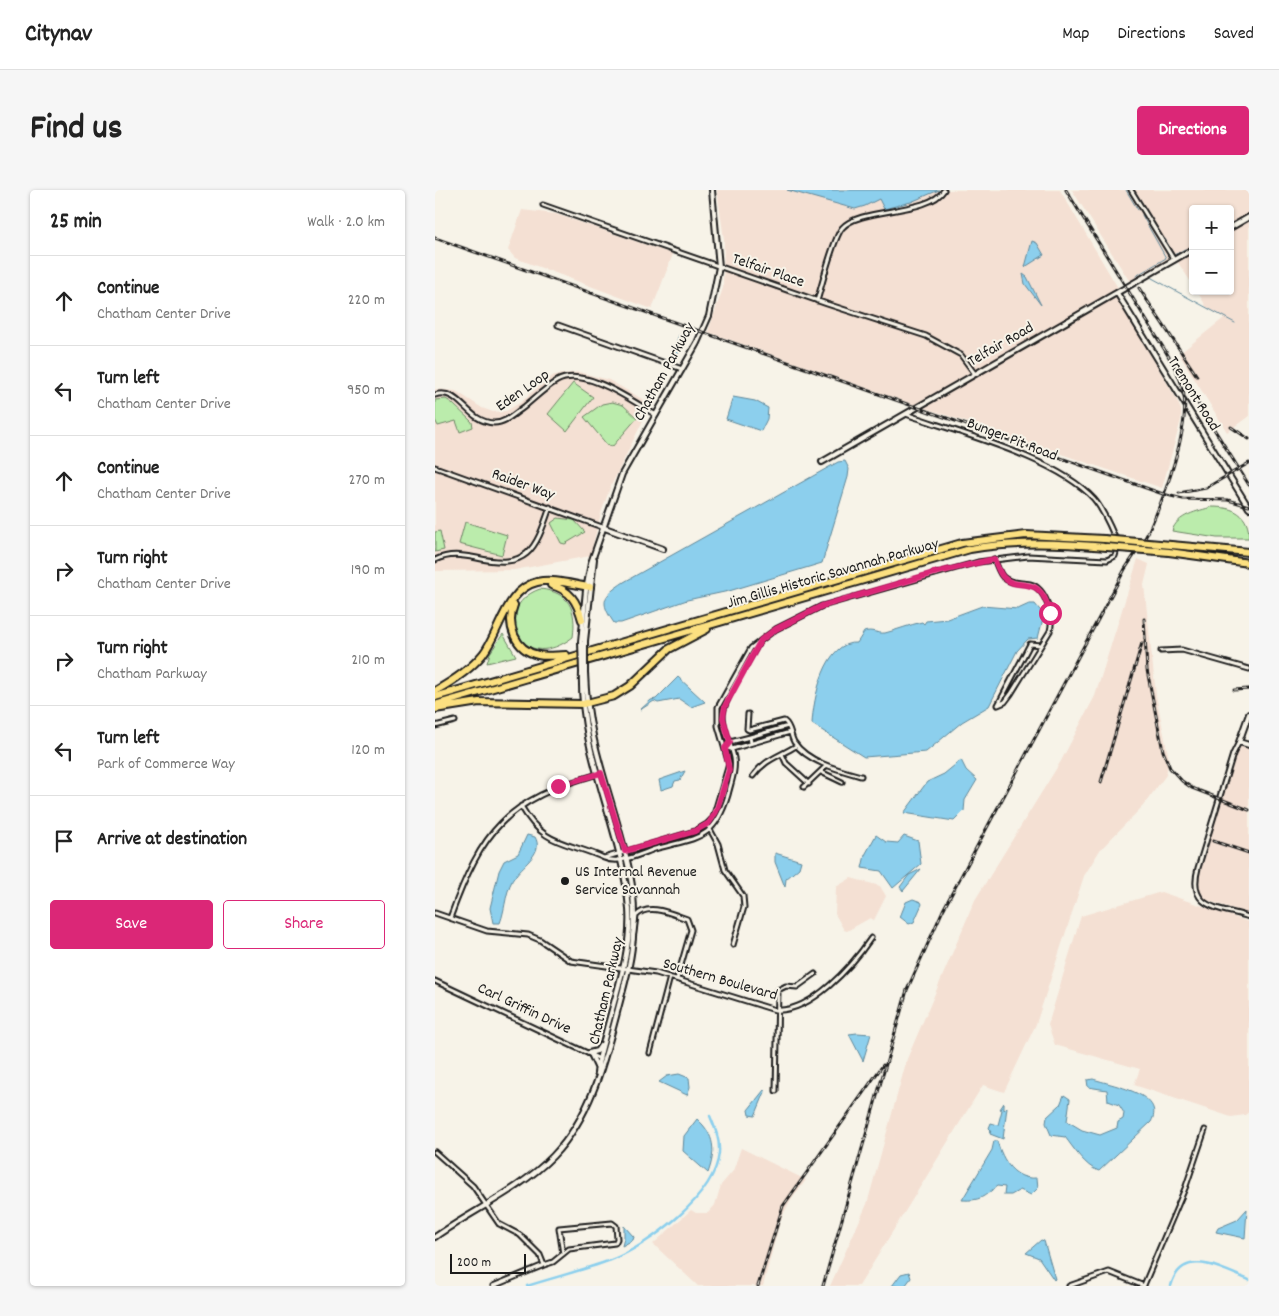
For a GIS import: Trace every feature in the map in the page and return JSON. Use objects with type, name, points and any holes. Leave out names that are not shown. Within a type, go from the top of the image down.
[{"type":"highway","name":"Jim Gillis Historic Savannah Parkway","points":[[435,696],[962,543],[1026,535],[1104,539],[1249,552]]},
{"type":"highway","name":"Jim Gillis Historic Savannah Parkway","points":[[435,704],[970,549],[1032,542],[1169,552],[1249,563]]},
{"type":"highway","points":[[435,691],[461,676],[483,653],[493,640],[515,596],[526,587],[535,582],[548,581],[588,589]]},
{"type":"highway","points":[[577,654],[544,656],[530,652],[518,642],[512,631],[511,613],[517,599],[529,589],[551,585],[588,589]]},
{"type":"highway","points":[[551,585],[560,588],[573,597],[582,620]]},
{"type":"highway","points":[[435,709],[479,702],[585,704],[614,696],[624,691],[680,642],[734,618]]},
{"type":"main road","name":"Chatham Parkway","points":[[597,1076],[597,1068],[601,1060],[623,968],[627,945],[629,912],[621,859],[599,773],[585,704],[582,620],[594,557],[602,527],[622,474],[682,369],[709,316],[719,267],[712,190]]},
{"type":"main road","points":[[1234,226],[1249,217]]},
{"type":"main road","name":"Telfair Road","points":[[822,462],[1189,252]]},
{"type":"main road","name":"Tremont Road","points":[[1117,294],[1249,508]]},
{"type":"main road","points":[[602,527],[663,549]]},
{"type":"main road","name":"Chatham Parkway","points":[[583,642],[588,589]]},
{"type":"main road","points":[[1249,714],[1239,742],[1249,746]]},
{"type":"main road","name":"Chatham Parkway","points":[[435,1237],[535,1172],[564,1144],[587,1106],[628,968],[633,940],[634,905],[625,851],[599,773]]},
{"type":"main road","points":[[597,1068],[590,1053],[599,1048],[605,1037]]},
{"type":"street","points":[[817,301],[842,229],[860,218],[891,213],[941,196],[944,190]]},
{"type":"street","points":[[1131,190],[1174,260]]},
{"type":"street","name":"Telfair Place","points":[[543,205],[817,301],[926,336],[961,355],[975,374]]},
{"type":"street","points":[[558,325],[682,369]]},
{"type":"street","name":"Eden Loop","points":[[435,395],[445,394],[453,396],[476,419],[496,423],[511,417],[557,381],[567,377],[584,378],[621,394],[656,415]]},
{"type":"street","name":"Bunger Pit Road","points":[[906,414],[1036,460],[1062,474],[1094,499],[1113,532],[1117,549],[1115,556],[1107,560],[1043,556],[994,559]]},
{"type":"street","name":"Raider Way","points":[[435,467],[602,527]]},
{"type":"street","points":[[435,560],[445,555],[458,554],[498,563],[510,562],[531,550],[541,534],[550,507]]},
{"type":"street","points":[[604,858],[695,831],[707,824],[716,812],[729,770],[719,726],[718,707],[744,658],[761,640],[776,629],[822,606],[934,573],[994,559],[1003,577],[1015,582],[1031,584],[1042,594],[1049,609],[1052,624],[1050,631],[1005,702],[998,705],[1030,644],[1041,645]]},
{"type":"street","points":[[521,806],[529,821],[541,833],[559,843],[611,861],[626,858],[712,830],[721,815],[732,780],[735,763],[723,718],[725,706],[761,640]]},
{"type":"street","points":[[1161,651],[1181,650],[1249,669]]},
{"type":"street","points":[[749,714],[747,728],[749,730],[785,721],[797,746],[825,767],[861,776]]},
{"type":"street","points":[[435,726],[455,721]]},
{"type":"street","points":[[725,748],[730,742],[789,726]]},
{"type":"street","points":[[725,748],[732,749],[790,732]]},
{"type":"street","points":[[750,737],[751,743]]},
{"type":"street","points":[[1239,742],[1233,754],[1197,868],[1194,886],[1197,895],[1203,902],[1249,918]]},
{"type":"street","points":[[753,776],[772,757],[797,746]]},
{"type":"street","points":[[782,754],[786,762],[809,784]]},
{"type":"street","points":[[804,787],[825,767]]},
{"type":"street","points":[[821,772],[842,782]]},
{"type":"street","points":[[450,918],[477,853],[496,828],[521,806],[558,786],[599,773]]},
{"type":"street","points":[[707,824],[718,844],[721,861],[743,896],[743,907],[733,945]]},
{"type":"street","points":[[634,905],[642,912]]},
{"type":"street","points":[[633,940],[636,916],[642,912],[663,911],[687,919],[691,924],[691,930],[677,980]]},
{"type":"street","name":"Southern Boulevard","points":[[435,913],[487,931],[528,936],[540,940],[571,961],[628,968],[670,978],[777,1010],[799,1007],[836,980],[856,961],[871,938]]},
{"type":"street","points":[[776,1091],[777,1010],[780,988],[797,987],[815,974]]},
{"type":"street","points":[[650,1053],[670,978]]},
{"type":"street","name":"Carl Griffin Drive","points":[[435,981],[590,1053],[601,1060]]},
{"type":"street","points":[[1069,1286],[1109,1272],[1144,1286],[1186,1186],[1205,1130]]},
{"type":"street","points":[[435,1152],[473,1186],[487,1203],[499,1224],[520,1235],[540,1255],[544,1265]]},
{"type":"street","points":[[493,1286],[553,1262],[563,1254],[569,1249],[615,1243],[617,1239],[616,1226],[612,1223],[559,1228],[563,1254]]},
{"type":"shaded area","points":[[717,190],[1060,190],[1118,288],[915,405],[708,332],[723,288],[724,239]]},
{"type":"shaded area","points":[[1072,190],[1249,190],[1249,214],[1234,223],[1234,205],[1189,205],[1189,248],[1130,282]]},
{"type":"shaded area","points":[[522,210],[556,214],[673,254],[652,309],[515,258],[508,250]]},
{"type":"shaded area","points":[[1249,219],[1249,416],[1227,432],[1179,354],[1224,318],[1207,308],[1199,295],[1234,295],[1234,228]]},
{"type":"shaded area","points":[[1189,254],[1189,279],[1177,261]]},
{"type":"shaded area","points":[[1116,296],[1176,398],[1181,410],[1181,420],[1162,488],[922,407]]},
{"type":"shaded area","points":[[579,372],[609,380],[651,404],[610,488],[601,513],[590,556],[514,570],[435,571],[435,389],[456,391],[482,408],[493,412],[506,411],[521,402],[554,375]]},
{"type":"shaded area","points":[[1138,559],[1149,564],[1144,585],[1156,695],[1169,759],[1166,775],[1143,806],[1100,850],[1084,876],[1036,1024],[1004,1092],[983,1085],[859,1286],[830,1286],[867,1204],[907,1059],[975,900],[1061,761],[1095,696]]},
{"type":"shaded area","points":[[1242,746],[1249,748],[1249,914],[1206,900],[1199,892],[1197,883],[1237,749]]},
{"type":"shaded area","points":[[851,878],[880,886],[886,896],[874,920],[870,918],[847,931],[844,930],[835,914],[836,887]]},
{"type":"shaded area","points":[[1161,892],[1249,922],[1249,1112],[1245,1115],[1231,1117],[1134,1085],[1140,1069],[1055,1045],[1048,1025],[1081,916]]},
{"type":"shaded area","points":[[741,1148],[806,1180],[789,1203],[780,1221],[763,1286],[698,1286],[653,1244],[691,1210],[696,1213],[708,1213],[715,1205],[721,1185],[733,1171]]},
{"type":"green space","points":[[573,383],[593,397],[567,431],[548,414]]},
{"type":"green space","points":[[446,399],[472,422],[473,427],[460,432],[456,421],[438,426],[435,420],[435,400]]},
{"type":"green space","points":[[612,402],[623,405],[637,418],[612,447],[608,446],[584,417],[602,404]]},
{"type":"green space","points":[[1212,507],[1227,508],[1239,514],[1246,523],[1249,538],[1217,538],[1172,531],[1183,517]]},
{"type":"green space","points":[[558,518],[574,520],[585,532],[565,544],[561,543],[551,523]]},
{"type":"green space","points":[[465,522],[507,535],[502,555],[459,544]]},
{"type":"green space","points":[[440,531],[444,550],[435,552],[435,532]]},
{"type":"green space","points":[[540,589],[558,594],[564,598],[572,610],[574,627],[573,637],[554,647],[538,649],[526,644],[517,635],[514,622],[516,609],[525,598]]},
{"type":"green space","points":[[503,634],[516,656],[487,663],[490,653]]},
{"type":"water","points":[[787,190],[939,190],[911,202],[884,209],[879,199],[855,209]]},
{"type":"water","points":[[1032,241],[1037,243],[1044,255],[1025,267]]},
{"type":"water","points":[[1023,274],[1027,277],[1041,305],[1025,284]]},
{"type":"water","points":[[679,335],[686,337],[676,358],[673,356],[673,351]]},
{"type":"water","points":[[733,397],[755,401],[768,408],[767,419],[761,431],[726,419]]},
{"type":"water","points":[[845,461],[849,469],[848,477],[822,563],[729,591],[687,600],[621,623],[614,623],[605,604],[605,600],[611,591],[838,462]]},
{"type":"water","points":[[1029,604],[1035,604],[1044,615],[1038,638],[1028,639],[1017,651],[989,706],[962,722],[926,752],[864,757],[812,724],[818,687],[829,661],[837,651],[846,645],[857,643],[864,632],[885,633],[922,622],[924,624],[926,621],[947,619],[982,606],[1018,609]]},
{"type":"water","points":[[678,677],[705,702],[691,707],[679,699],[658,703],[654,701],[640,710],[651,700],[656,699]]},
{"type":"water","points":[[961,760],[966,770],[977,780],[965,800],[964,811],[954,821],[904,813],[927,782],[944,774]]},
{"type":"water","points":[[685,771],[680,780],[675,781],[673,786],[661,790],[659,780]]},
{"type":"water","points":[[527,835],[535,837],[537,848],[532,858],[512,880],[500,923],[493,923],[490,908],[499,871],[504,861],[518,854]]},
{"type":"water","points":[[876,835],[886,842],[898,843],[904,836],[918,841],[921,864],[893,888],[881,871],[862,868],[865,855]]},
{"type":"water","points":[[775,853],[801,861],[799,868],[786,879],[785,887],[775,862]]},
{"type":"water","points":[[921,869],[903,891],[900,887],[909,875]]},
{"type":"water","points":[[913,899],[922,904],[914,922],[909,924],[900,917],[906,902]]},
{"type":"water","points":[[849,1034],[871,1034],[863,1061]]},
{"type":"water","points":[[679,1074],[689,1078],[690,1087],[687,1095],[659,1082],[667,1076]]},
{"type":"water","points":[[1093,1079],[1135,1092],[1151,1104],[1154,1112],[1151,1122],[1099,1171],[1084,1161],[1065,1137],[1051,1135],[1046,1123],[1047,1117],[1060,1105],[1064,1095],[1070,1099],[1067,1121],[1082,1130],[1100,1135],[1117,1128],[1118,1122],[1123,1119],[1124,1113],[1119,1105],[1108,1101],[1107,1090],[1088,1087],[1087,1080]]},
{"type":"water","points":[[764,1090],[765,1092],[755,1116],[749,1115],[748,1110]]},
{"type":"water","points":[[1004,1103],[1004,1110],[1007,1107],[1003,1139],[990,1134],[991,1130],[989,1128],[991,1123],[998,1125],[1002,1110],[1000,1109]]},
{"type":"water","points":[[697,1119],[711,1137],[713,1150],[708,1173],[683,1151],[684,1136]]},
{"type":"water","points":[[994,1141],[997,1141],[1006,1162],[1011,1168],[1022,1176],[1037,1178],[1038,1188],[1031,1195],[1020,1190],[1011,1195],[1004,1195],[1005,1187],[997,1186],[981,1198],[962,1200],[992,1150]]},
{"type":"water","points":[[1247,1209],[1245,1238],[1216,1232],[1218,1228],[1237,1220]]},
{"type":"water","points":[[624,1226],[634,1237],[633,1240],[622,1246],[624,1238]]},
{"type":"water","points":[[1041,1240],[1044,1241],[1054,1280],[1039,1258],[1026,1253]]},
{"type":"water","points":[[909,1272],[911,1278],[905,1286],[892,1286],[901,1274]]},
{"type":"waterway","points":[[1126,190],[1138,210]]},
{"type":"waterway","points":[[1134,190],[1160,232]]},
{"type":"waterway","points":[[1136,276],[1166,258],[1142,215]]},
{"type":"waterway","points":[[1165,239],[1174,255],[1185,249]]},
{"type":"waterway","points":[[1152,278],[1235,323]]},
{"type":"waterway","points":[[527,1286],[611,1260],[643,1243],[678,1217],[706,1186],[715,1169],[719,1153],[719,1143],[710,1116]]},
{"type":"waterway","points":[[1171,1286],[1176,1274],[1184,1266],[1194,1263],[1216,1267],[1249,1280]]},
{"type":"railway","points":[[1066,190],[1166,352]]},
{"type":"railway","points":[[435,238],[1163,494],[1183,499],[1228,500],[1249,506]]},
{"type":"railway","points":[[1139,288],[1197,376]]},
{"type":"railway","points":[[823,1286],[907,990],[943,910],[1125,569],[1146,537],[1163,497],[1175,462],[1185,410],[1181,383],[1163,347]]},
{"type":"railway","points":[[1184,381],[1249,485]]},
{"type":"railway","points":[[1231,427],[1249,439]]},
{"type":"railway","points":[[1179,493],[1206,488],[1249,463]]},
{"type":"railway","points":[[1144,619],[1147,670],[1163,751],[1170,768],[1182,781],[1192,788],[1249,810]]},
{"type":"railway","points":[[1101,782],[1142,643]]},
{"type":"railway","points":[[1234,690],[1249,689]]},
{"type":"railway","points":[[1213,841],[1249,853]]},
{"type":"railway","points":[[758,1286],[783,1206],[883,1065]]},
{"type":"place","name":"US Internal Revenue Service Savannah","points":[[565,881]]},
{"type":"route","points":[[558,786],[601,773],[625,851],[695,831],[703,828],[713,818],[729,770],[725,748],[730,742],[723,718],[725,706],[761,640],[776,629],[822,606],[962,565],[994,559],[1003,577],[1007,580],[1031,584],[1038,589],[1049,607],[1050,613]]}]
